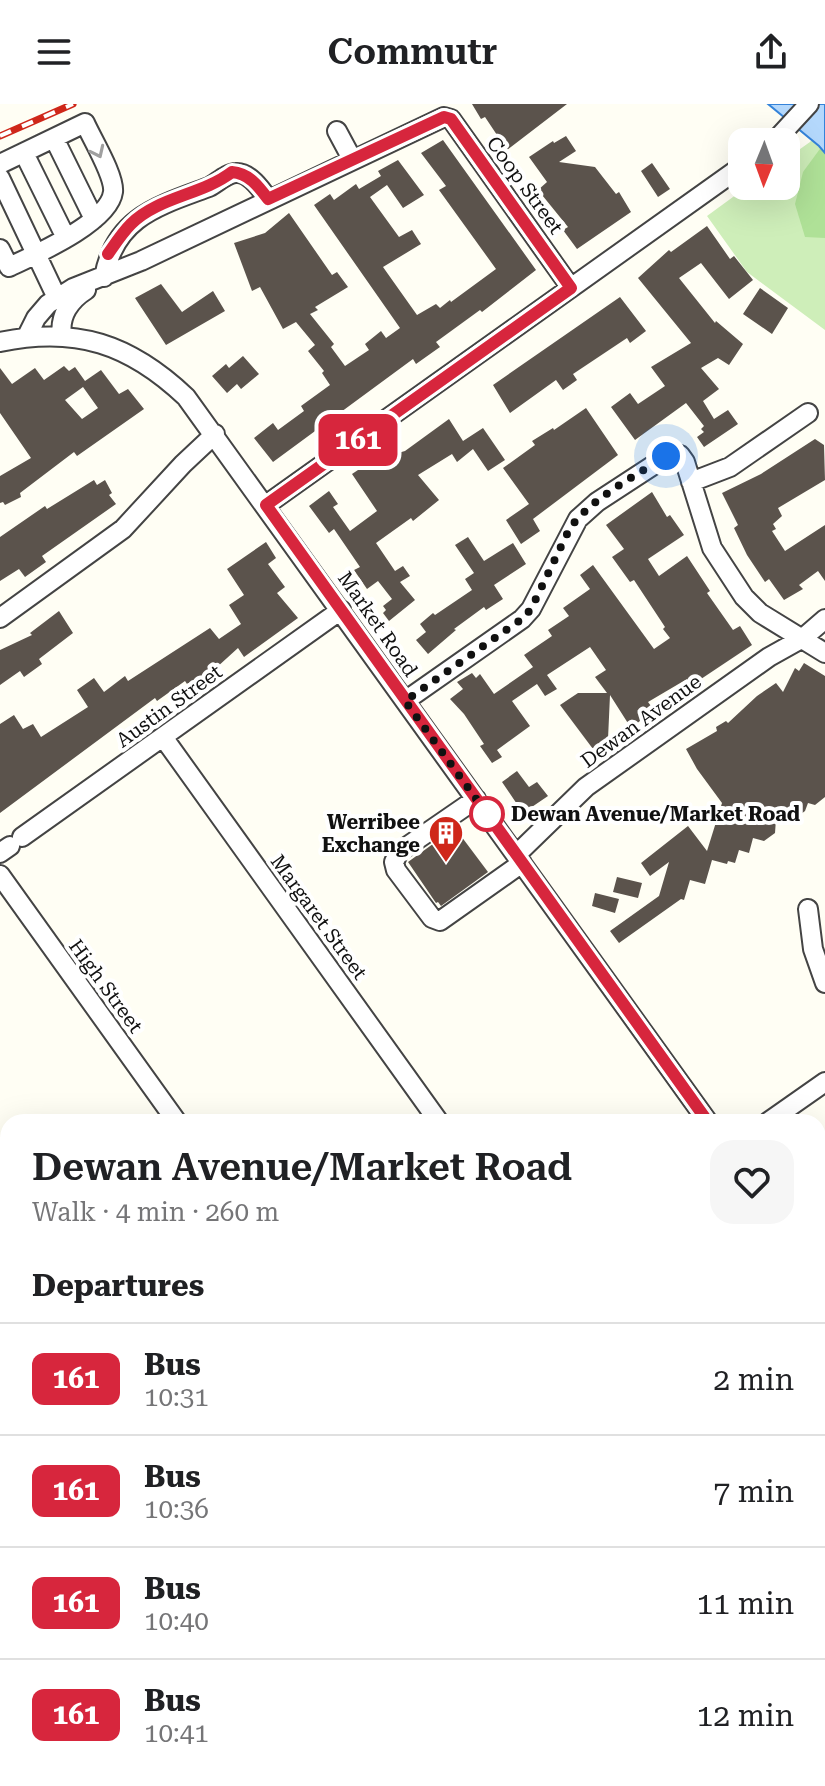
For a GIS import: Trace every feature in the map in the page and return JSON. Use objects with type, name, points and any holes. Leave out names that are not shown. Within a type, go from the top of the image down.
[{"type":"main road","points":[[0,1649],[0,1672]]},
{"type":"street","points":[[789,128],[809,104]]},
{"type":"street","points":[[27,336],[36,318],[73,288],[104,277],[442,113]]},
{"type":"street","name":"Coop Street","points":[[442,113],[451,119],[571,288]]},
{"type":"street","points":[[0,164],[85,123],[111,180],[113,192],[109,202],[94,219],[37,253],[9,267],[0,249]]},
{"type":"street","points":[[337,131],[352,159]]},
{"type":"street","points":[[54,138],[94,219]]},
{"type":"street","points":[[24,153],[66,238]]},
{"type":"street","points":[[62,335],[61,321],[72,301],[104,277],[108,254],[121,235],[133,221],[151,209],[218,183],[232,172],[250,179],[268,199]]},
{"type":"street","points":[[266,505],[728,176]]},
{"type":"street","points":[[0,178],[57,298]]},
{"type":"street","name":"Market Road","points":[[0,342],[27,336],[62,335],[94,340],[143,362],[186,397],[519,859],[696,1114]]},
{"type":"street","points":[[691,482],[730,467],[808,413]]},
{"type":"street","points":[[0,618],[123,529],[215,434]]},
{"type":"street","points":[[405,701],[527,614],[570,528],[584,512],[666,456],[678,454],[685,462],[712,548],[744,597],[760,613],[825,653]]},
{"type":"street","name":"Austin Street","points":[[11,845],[341,610]]},
{"type":"street","name":"Dewan Avenue","points":[[476,799],[399,852],[394,862],[396,870],[432,918],[440,921],[519,859],[586,787],[778,651],[803,638],[825,619]]},
{"type":"street","name":"Margaret Street","points":[[163,737],[433,1114]]},
{"type":"street","name":"High Street","points":[[0,875],[171,1114]]},
{"type":"street","points":[[808,909],[813,949],[825,983]]},
{"type":"street","points":[[779,1114],[825,1082]]},
{"type":"green space","points":[[825,124],[825,330],[747,272],[707,216],[729,200],[800,200],[800,149]]},
{"type":"green space","points":[[825,142],[825,238],[805,237],[795,204],[796,200],[800,200],[803,172]]},
{"type":"water","points":[[768,104],[825,104],[825,153]]},
{"type":"building","points":[[472,104],[567,104],[507,150],[485,117],[481,119]]},
{"type":"building","points":[[566,136],[576,151],[559,162],[595,167],[616,194],[619,192],[631,212],[577,249],[563,230],[568,227],[538,190],[547,182],[529,157]]},
{"type":"building","points":[[443,140],[536,270],[482,312],[480,310],[436,342],[440,347],[416,364],[413,359],[273,462],[254,438],[273,423],[278,430],[304,411],[301,406],[330,385],[322,373],[324,371],[308,351],[315,345],[296,322],[283,329],[260,287],[252,291],[234,243],[265,233],[289,213],[332,275],[337,272],[348,287],[315,307],[318,310],[310,314],[334,344],[331,347],[345,366],[369,350],[365,344],[381,331],[386,338],[400,328],[314,205],[330,194],[334,200],[356,184],[359,189],[381,176],[378,171],[398,160],[424,195],[403,208],[387,185],[370,197],[399,237],[412,230],[421,244],[383,267],[417,315],[436,304],[440,308],[451,302],[496,269],[439,190],[446,186],[421,153]]},
{"type":"building","points":[[652,163],[670,189],[658,197],[641,171]]},
{"type":"building","points":[[707,226],[730,259],[734,256],[753,280],[729,299],[701,263],[679,278],[715,323],[743,344],[729,365],[718,358],[701,368],[719,389],[703,401],[714,419],[728,410],[738,424],[704,447],[697,437],[704,432],[701,429],[704,426],[686,403],[635,440],[611,407],[630,393],[638,404],[665,386],[651,367],[691,343],[638,278],[669,250],[671,252]]},
{"type":"building","points":[[161,284],[182,312],[213,291],[225,311],[166,345],[135,298]]},
{"type":"building","points":[[760,288],[788,308],[772,334],[743,314]]},
{"type":"building","points":[[620,297],[646,331],[630,343],[627,338],[573,374],[577,380],[563,390],[556,380],[510,413],[493,385]]},
{"type":"building","points":[[243,356],[259,374],[241,389],[237,384],[227,393],[212,376],[226,364],[229,368]]},
{"type":"building","points":[[64,366],[69,371],[75,367],[85,381],[101,370],[119,394],[128,389],[144,409],[77,456],[74,452],[20,493],[21,497],[5,505],[0,503],[0,476],[31,458],[0,413],[0,368],[12,384],[35,368],[44,380]],"holes":[[[83,387],[98,408],[82,419],[65,400]]]},
{"type":"building","points":[[586,408],[618,455],[533,519],[540,531],[521,544],[506,520],[529,504],[503,468],[535,445],[532,441]]},
{"type":"building","points":[[449,419],[463,441],[483,428],[505,460],[488,471],[473,449],[457,462],[452,454],[418,475],[439,500],[413,521],[411,518],[376,543],[395,571],[403,566],[410,576],[400,582],[415,600],[389,621],[383,613],[386,610],[383,606],[392,599],[378,581],[367,589],[354,570],[360,567],[334,529],[329,533],[309,506],[329,491],[338,504],[333,507],[350,531],[377,511],[352,474],[394,446],[398,453],[405,451]]},
{"type":"building","points":[[815,439],[824,445],[825,480],[778,508],[782,516],[773,524],[776,529],[772,531],[785,551],[825,525],[825,581],[818,571],[799,585],[803,589],[784,600],[769,579],[765,582],[747,555],[734,528],[738,525],[722,493],[761,474]]},
{"type":"building","points":[[94,480],[97,485],[105,480],[112,493],[109,495],[116,504],[42,556],[46,562],[25,577],[19,569],[0,581],[0,537],[45,506],[47,509]]},
{"type":"building","points":[[652,492],[667,517],[670,515],[684,535],[648,559],[659,576],[687,556],[710,591],[707,593],[733,630],[740,626],[752,645],[692,685],[687,679],[648,702],[654,710],[631,728],[610,695],[608,739],[593,749],[560,705],[578,693],[607,693],[595,677],[606,670],[590,647],[547,675],[557,689],[545,696],[537,684],[512,701],[530,726],[497,750],[502,757],[492,763],[480,746],[484,744],[450,699],[463,689],[457,682],[472,673],[476,678],[480,674],[494,694],[533,667],[524,655],[552,636],[548,630],[569,616],[563,608],[590,589],[580,575],[593,565],[654,649],[670,638],[634,580],[630,582],[612,557],[624,549],[606,525]]},
{"type":"building","points":[[468,537],[484,561],[513,543],[526,564],[494,585],[503,599],[486,610],[484,607],[454,629],[428,654],[416,640],[426,632],[420,624],[472,590],[465,579],[474,573],[455,545]]},
{"type":"building","points":[[266,542],[276,558],[268,564],[285,587],[277,593],[298,618],[244,657],[238,648],[216,668],[187,684],[185,681],[157,701],[155,698],[0,813],[0,724],[14,715],[23,729],[33,724],[41,737],[88,707],[77,690],[94,678],[104,692],[125,676],[128,681],[210,628],[219,639],[241,624],[229,605],[244,595],[227,569]]},
{"type":"building","points":[[59,611],[73,633],[39,659],[42,664],[24,677],[20,671],[0,685],[0,650],[32,635],[30,633]]},
{"type":"building","points":[[804,663],[825,676],[825,797],[815,805],[808,803],[805,811],[789,823],[776,819],[775,833],[764,841],[753,838],[749,853],[739,850],[735,863],[712,860],[705,884],[690,880],[684,900],[681,899],[619,943],[610,931],[659,896],[669,862],[650,876],[641,863],[688,826],[707,851],[722,803],[686,749],[717,731],[716,727],[726,721],[728,723],[776,683],[783,692],[795,668],[799,671]]},
{"type":"building","points":[[517,771],[529,787],[537,782],[548,796],[523,813],[502,782]]},
{"type":"building","name":"Werribee Exchange","points":[[455,828],[488,872],[441,906],[408,862]]},
{"type":"building","points":[[617,877],[642,883],[638,898],[613,892]]},
{"type":"building","points":[[595,893],[619,899],[615,913],[592,906]]},
{"type":"railway","points":[[0,136],[73,104]]},
{"type":"bus line","name":"161","points":[[108,254],[133,221],[151,209],[218,183],[232,172],[250,179],[268,199],[438,117],[444,117],[451,119],[571,288],[266,505],[702,1114]]},
{"type":"place","name":"Dewan Avenue/Market Road","points":[[487,814]]},
{"type":"place","name":"Werribee Exchange","points":[[446,864]]},
{"type":"route","points":[[487,814],[490,818],[405,701],[522,619],[531,609],[570,528],[584,512],[666,456]]}]
